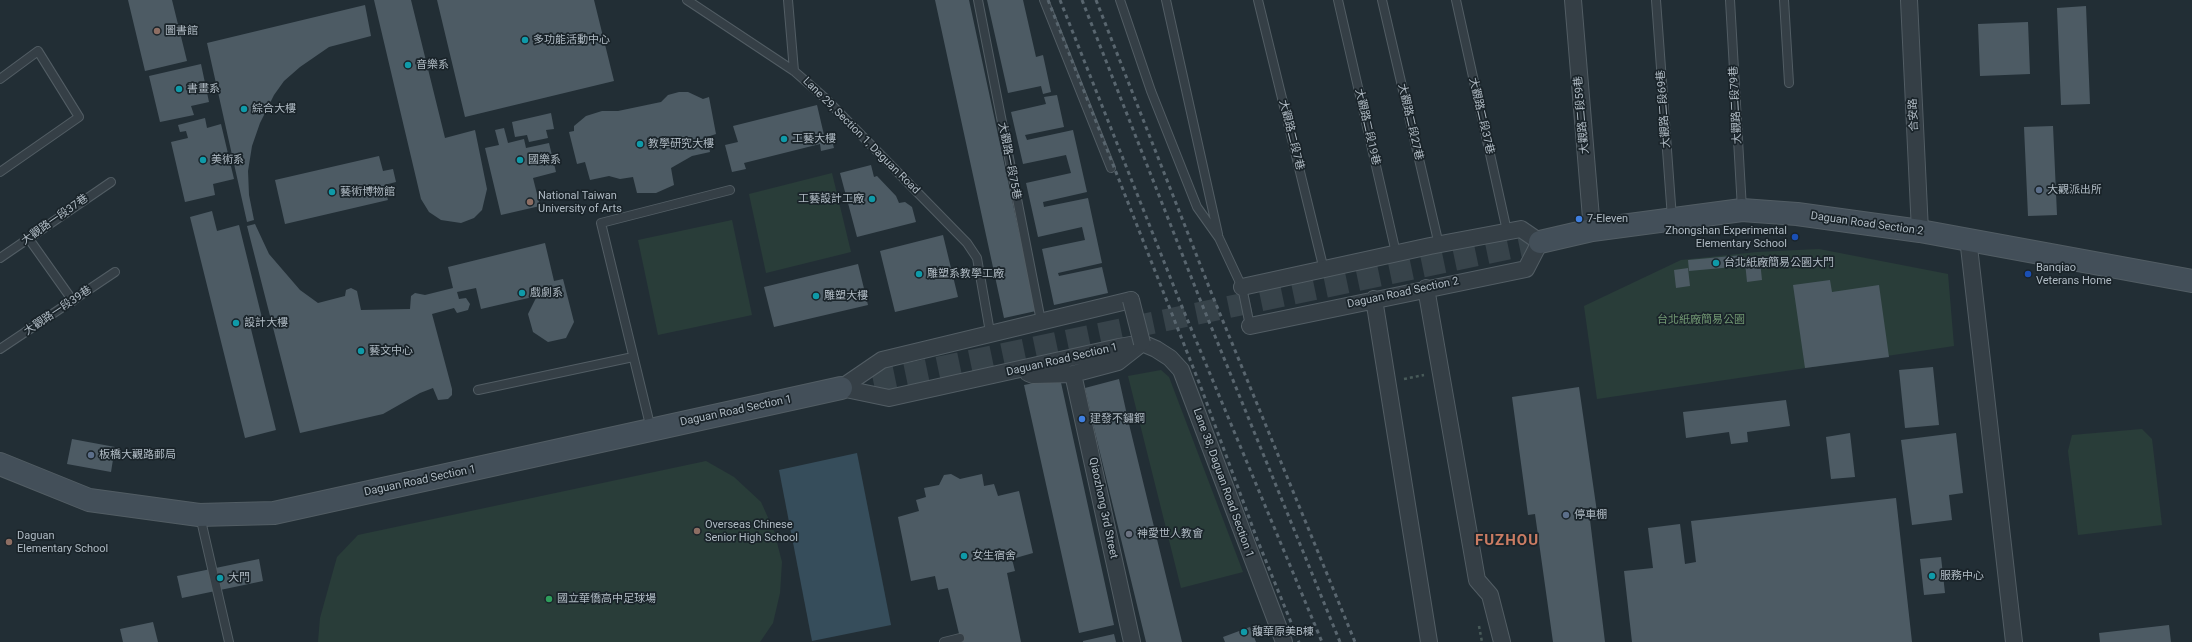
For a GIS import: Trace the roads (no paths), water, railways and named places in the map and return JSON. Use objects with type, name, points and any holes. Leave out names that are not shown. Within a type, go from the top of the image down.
[{"type":"main road","name":"Daguan Road Section 2","points":[[1540,242],[1592,230],[1672,218],[1742,210],[1797,214],[1968,238],[2192,281]]},
{"type":"main road","name":"Daguan Road Section 1","points":[[0,464],[89,500],[199,514],[274,513],[841,388]]},
{"type":"street","name":"大觀路二段59巷","points":[[1573,0],[1592,230]]},
{"type":"street","name":"合安路","points":[[1909,0],[1920,231]]},
{"type":"street","points":[[1242,287],[1396,253],[1507,231],[1521,229],[1540,242]]},
{"type":"street","points":[[1968,238],[2014,642]]},
{"type":"street","name":"Daguan Road Section 2","points":[[1250,326],[1426,288],[1526,269],[1540,242]]},
{"type":"street","points":[[1426,288],[1477,580],[1490,595],[1502,642]]},
{"type":"street","points":[[1374,299],[1429,642]]},
{"type":"street","name":"Daguan Road Section 1","points":[[1131,300],[1142,343],[889,398],[841,388],[882,360],[990,332],[1041,322],[1131,300]]},
{"type":"street","points":[[1019,370],[1033,375],[1073,374],[1118,362],[1142,343]]},
{"type":"street","name":"Lane 38, Daguan Road Section 1","points":[[1142,343],[1170,358],[1181,370],[1284,642]]},
{"type":"street","name":"Qiaozhong 3rd Street","points":[[1073,374],[1132,642]]},
{"type":"lane","name":"Lane 29, Section 1, Daguan Road","points":[[687,0],[794,71],[825,98],[967,243],[977,258],[990,332]]},
{"type":"lane","points":[[788,0],[794,71]]},
{"type":"lane","name":"大觀路一段75巷","points":[[978,0],[1041,322]]},
{"type":"lane","points":[[1044,0],[1111,168]]},
{"type":"lane","points":[[1120,0],[1151,92],[1197,207],[1219,238],[1242,287],[1250,326]]},
{"type":"lane","points":[[1166,0],[1219,238]]},
{"type":"lane","name":"大觀路二段7巷","points":[[1258,0],[1324,270]]},
{"type":"lane","name":"大觀路二段19巷","points":[[1338,0],[1396,253]]},
{"type":"lane","name":"大觀路二段27巷","points":[[1382,0],[1439,244]]},
{"type":"lane","name":"大觀路二段37巷","points":[[1456,0],[1507,231]]},
{"type":"lane","name":"大觀路二段69巷","points":[[1656,0],[1672,218]]},
{"type":"lane","name":"大觀路二段79巷","points":[[1730,0],[1742,210]]},
{"type":"lane","points":[[1784,0],[1789,83]]},
{"type":"lane","points":[[0,79],[38,51],[79,117],[0,172]]},
{"type":"lane","name":"大觀路一段37巷","points":[[0,258],[111,182]]},
{"type":"lane","points":[[652,430],[601,223],[730,190]]},
{"type":"lane","points":[[29,239],[73,300]]},
{"type":"lane","name":"大觀路一段39巷","points":[[0,349],[115,272]]},
{"type":"lane","points":[[478,390],[633,357]]},
{"type":"lane","points":[[199,514],[229,642]]},
{"type":"lane","points":[[944,642],[960,638]]},
{"type":"water","points":[[857,453],[891,625],[812,641],[779,470]]},
{"type":"tunnel","points":[[841,388],[1540,242]]},
{"type":"railway","points":[[1048,0],[1202,390],[1257,539],[1299,642]]},
{"type":"railway","points":[[1060,0],[1180,302],[1322,642]]},
{"type":"railway","points":[[1082,0],[1199,297],[1340,642]]},
{"type":"railway","points":[[1096,0],[1211,292],[1355,642]]},
{"type":"place","name":"圖書館","points":[[157,31]]},
{"type":"place","name":"多功能活動中心","points":[[525,40]]},
{"type":"place","name":"音樂系","points":[[408,65]]},
{"type":"place","name":"書畫系","points":[[179,89]]},
{"type":"place","name":"綜合大樓","points":[[244,109]]},
{"type":"place","name":"工藝大樓","points":[[784,139]]},
{"type":"place","name":"教學研究大樓","points":[[640,144]]},
{"type":"place","name":"美術系","points":[[203,160]]},
{"type":"place","name":"國樂系","points":[[520,160]]},
{"type":"place","name":"大觀派出所","points":[[2039,190]]},
{"type":"place","name":"藝術博物館","points":[[332,192]]},
{"type":"place","name":"工藝設計工廠","points":[[872,199]]},
{"type":"place","name":"National Taiwan University of Arts","points":[[530,202]]},
{"type":"place","name":"7-Eleven","points":[[1579,219]]},
{"type":"place","name":"Zhongshan Experimental Elementary School","points":[[1795,237]]},
{"type":"place","name":"台北紙廠簡易公園大門","points":[[1716,263]]},
{"type":"place","name":"雕塑系教學工廠","points":[[919,274]]},
{"type":"place","name":"Banqiao Veterans Home","points":[[2028,274]]},
{"type":"place","name":"戲劇系","points":[[522,293]]},
{"type":"place","name":"雕塑大樓","points":[[816,296]]},
{"type":"place","name":"設計大樓","points":[[236,323]]},
{"type":"place","name":"藝文中心","points":[[361,351]]},
{"type":"place","name":"建發不鏽鋼","points":[[1082,419]]},
{"type":"place","name":"板橋大觀路郵局","points":[[91,455]]},
{"type":"place","name":"停車棚","points":[[1566,515]]},
{"type":"place","name":"Overseas Chinese Senior High School","points":[[697,531]]},
{"type":"place","name":"神愛世人教會","points":[[1129,534]]},
{"type":"place","name":"Daguan Elementary School","points":[[9,542]]},
{"type":"place","name":"女生宿舍","points":[[964,556]]},
{"type":"place","name":"服務中心","points":[[1932,576]]},
{"type":"place","name":"大門","points":[[220,578]]},
{"type":"place","name":"國立華僑高中足球場","points":[[549,599]]},
{"type":"place","name":"馥華原美B棟","points":[[1244,632]]},
{"type":"district","name":"FUZHOU","points":[[1507,541]]},
{"type":"park label","name":"台北紙廠簡易公園","points":[[1701,320]]}]
